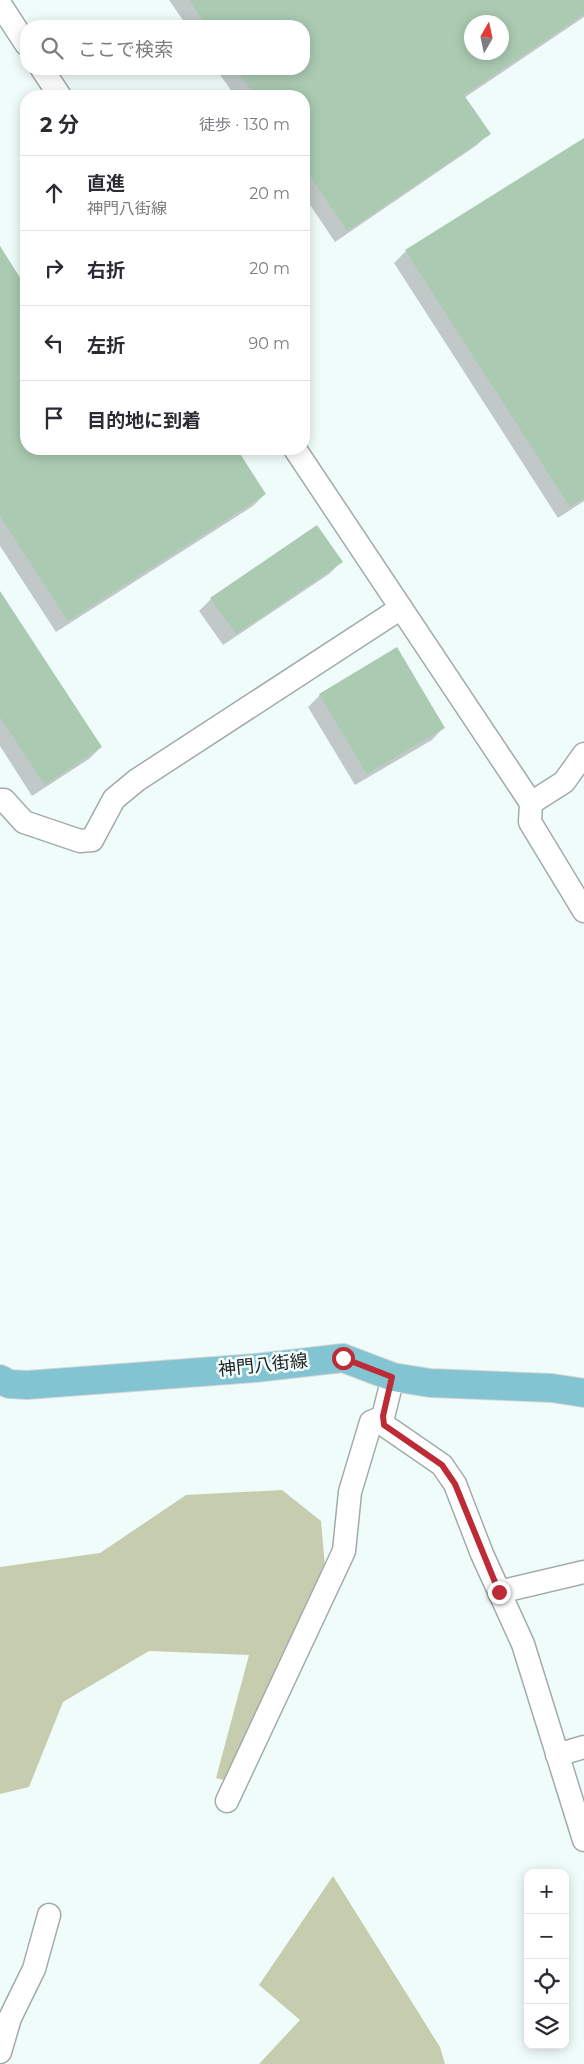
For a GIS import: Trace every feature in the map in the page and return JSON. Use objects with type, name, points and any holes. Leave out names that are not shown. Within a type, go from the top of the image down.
[{"type":"main road","name":"神門八街線","points":[[0,1379],[9,1384],[27,1385],[255,1368],[343,1358],[392,1377],[430,1383],[552,1388],[584,1393]]},
{"type":"street","points":[[0,4],[20,35]]},
{"type":"street","points":[[46,75],[56,90]]},
{"type":"street","points":[[299,455],[531,803],[530,822],[584,911]]},
{"type":"street","points":[[0,800],[4,800],[24,822],[80,841],[92,840],[114,799],[137,780],[402,608]]},
{"type":"street","points":[[531,803],[564,782],[584,754]]},
{"type":"street","points":[[392,1377],[383,1416],[384,1425],[442,1465],[455,1484],[499,1592],[523,1644],[584,1840]]},
{"type":"street","points":[[227,1801],[344,1551],[350,1492],[372,1422],[383,1416]]},
{"type":"street","points":[[499,1592],[584,1572]]},
{"type":"street","points":[[557,1755],[584,1747]]},
{"type":"street","points":[[0,2052],[10,2018],[34,1970],[50,1915]]},
{"type":"green space","points":[[282,1490],[321,1521],[328,1601],[247,1786],[216,1778],[249,1655],[149,1651],[63,1702],[29,1787],[0,1794],[0,1567],[100,1553],[186,1495]]},
{"type":"green space","points":[[333,1876],[440,2047],[445,2064],[259,2064],[300,2020],[259,1985]]},
{"type":"building","points":[[189,0],[584,0],[584,14],[464,95],[491,134],[347,231],[310,176],[310,90],[251,90],[240,75],[310,75],[310,20],[203,20]]},
{"type":"building","points":[[584,138],[584,498],[570,507],[405,250]]},
{"type":"building","points":[[0,246],[20,278],[20,455],[241,455],[266,494],[68,621],[0,516]]},
{"type":"building","points":[[317,525],[343,562],[236,634],[210,598]]},
{"type":"building","points":[[0,591],[102,747],[45,785],[0,717]]},
{"type":"building","points":[[397,647],[445,728],[367,774],[319,694]]},
{"type":"route","points":[[343,1358],[392,1377],[383,1416],[384,1425],[442,1465],[455,1484],[499,1592]]}]
